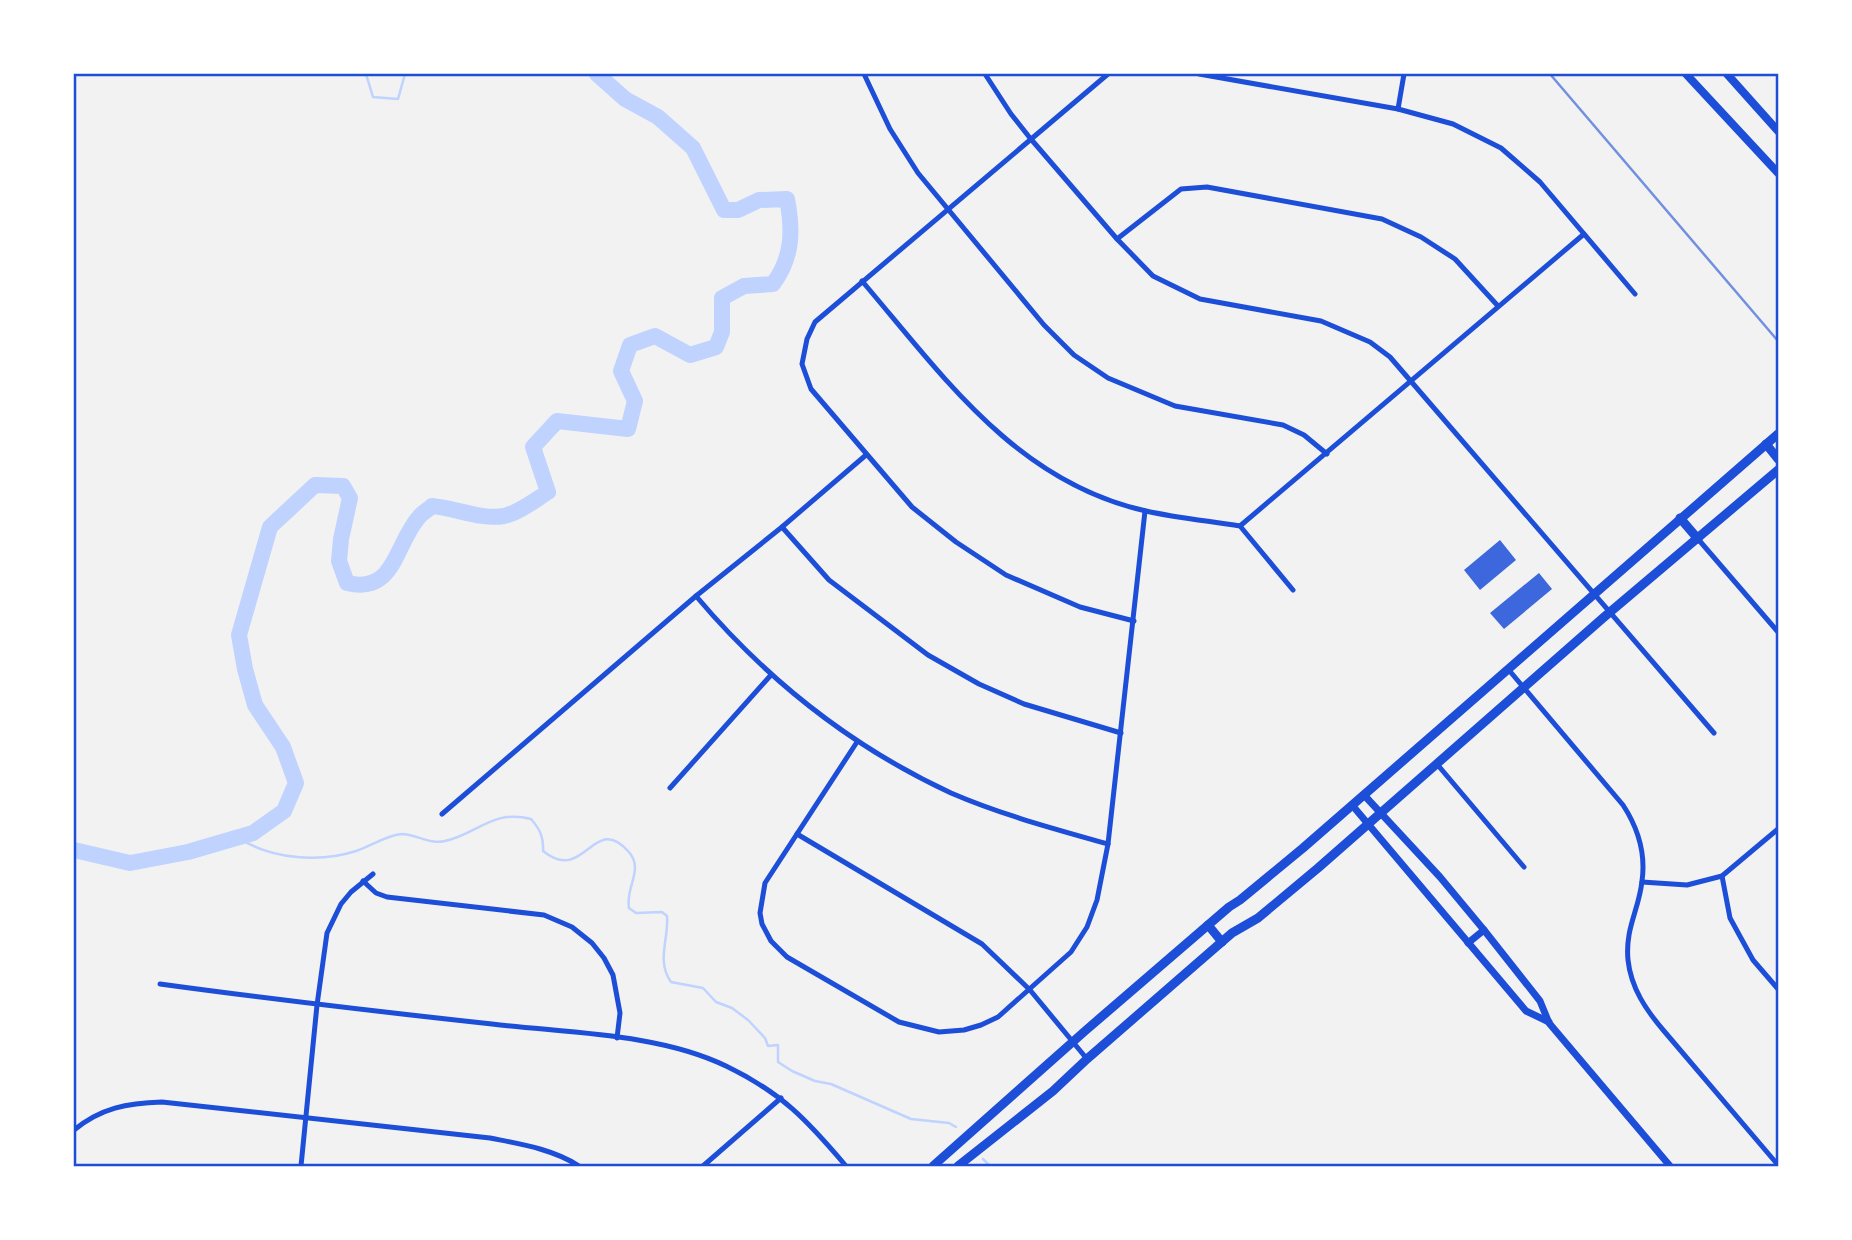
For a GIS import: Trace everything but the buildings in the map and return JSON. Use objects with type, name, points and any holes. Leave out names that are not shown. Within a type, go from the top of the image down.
[{"type":"main road","points":[[1686,74],[1778,171]]},
{"type":"main road","points":[[1727,74],[1779,131]]},
{"type":"main road","points":[[933,1167],[1208,925],[1364,795],[1779,434]]},
{"type":"main road","points":[[1766,444],[1779,459]]},
{"type":"main road","points":[[958,1167],[1054,1091],[1232,933],[1258,918],[1779,470]]},
{"type":"main road","points":[[1680,518],[1698,539]]},
{"type":"main road","points":[[1208,925],[1222,942]]},
{"type":"street","points":[[864,74],[901,149],[947,209],[1044,325],[1074,355],[1108,378],[1175,406],[1283,425],[1304,435],[1327,454]]},
{"type":"street","points":[[985,74],[1030,138],[1116,239],[1153,276],[1200,299],[1321,321],[1370,342],[1390,358],[1714,733]]},
{"type":"street","points":[[1108,74],[815,322],[807,339],[802,365],[811,389],[866,455],[912,507],[956,542],[1006,575],[1080,607],[1134,621]]},
{"type":"street","points":[[1199,74],[1398,109],[1454,124],[1500,148],[1540,182],[1635,294]]},
{"type":"street","points":[[1398,109],[1404,74]]},
{"type":"street","points":[[1116,239],[1181,188],[1207,187],[1382,219],[1421,237],[1455,259],[1498,306]]},
{"type":"street","points":[[1240,526],[1584,234]]},
{"type":"street","points":[[862,281],[968,405],[1023,454],[1081,488],[1145,511],[1240,526],[1293,590]]},
{"type":"street","points":[[442,814],[696,596],[866,455]]},
{"type":"street","points":[[857,742],[765,883],[760,904],[762,925],[766,934],[787,957],[899,1023],[939,1032],[964,1030],[998,1017],[1071,952],[1087,927],[1097,900],[1108,844],[1145,511]]},
{"type":"street","points":[[782,527],[829,580],[928,656],[979,684],[1024,704],[1121,733]]},
{"type":"street","points":[[1698,539],[1779,632]]},
{"type":"street","points":[[696,596],[727,632],[771,675],[857,742],[951,792],[1019,819],[1108,844]]},
{"type":"street","points":[[1508,669],[1623,805],[1636,826],[1642,855],[1642,882],[1628,938],[1628,959],[1636,991],[1656,1022],[1779,1165]]},
{"type":"street","points":[[670,788],[771,675]]},
{"type":"street","points":[[1436,764],[1524,867]]},
{"type":"street","points":[[1364,795],[1382,812],[1484,930],[1540,1001],[1549,1023],[1670,1167]]},
{"type":"street","points":[[1352,805],[1526,1011],[1549,1023]]},
{"type":"street","points":[[1642,882],[1687,885],[1722,876],[1779,829]]},
{"type":"street","points":[[797,834],[982,944],[1030,990],[1087,1059]]},
{"type":"street","points":[[301,1167],[327,933],[333,917],[351,892],[373,874]]},
{"type":"street","points":[[1722,876],[1730,918],[1754,960],[1779,989]]},
{"type":"street","points":[[363,881],[376,893],[387,897],[544,915],[572,926],[592,943],[613,975],[620,1013],[617,1038]]},
{"type":"street","points":[[1468,943],[1484,930]]},
{"type":"street","points":[[160,984],[317,1006],[665,1044],[724,1065],[781,1098],[807,1120],[846,1167]]},
{"type":"street","points":[[703,1167],[781,1098]]},
{"type":"street","points":[[74,1130],[105,1110],[133,1103],[162,1102],[490,1138],[529,1146],[570,1160],[579,1167]]},
{"type":"waterway","points":[[366,74],[373,97],[398,99],[405,74]]},
{"type":"waterway","points":[[74,850],[130,863],[188,852],[253,833],[284,811],[296,783],[283,747],[255,705],[239,635],[270,527],[315,485],[343,486],[350,498],[339,561],[347,583],[363,585],[375,582],[385,575],[411,528],[432,506],[486,516],[504,516],[548,492],[533,447],[557,421],[628,429],[635,401],[621,371],[630,345],[655,336],[690,355],[716,347],[722,332],[722,298],[744,286],[773,284],[780,274],[790,243],[787,199],[759,200],[738,210],[724,210],[693,148],[658,117],[625,99],[597,74]]},
{"type":"waterway","points":[[237,837],[279,854],[326,857],[356,851],[402,834],[434,842],[445,841],[496,820],[518,817],[531,819],[541,834],[543,851],[557,859],[569,860],[579,856],[606,839],[616,841],[628,851],[635,865],[629,908],[636,913],[662,912],[667,916],[664,966],[671,982],[703,988],[716,1002],[732,1008],[748,1020],[765,1038],[768,1046],[778,1045],[778,1062],[792,1071],[815,1081],[831,1084],[911,1119],[949,1123],[956,1127]]},
{"type":"waterway","points":[[983,1159],[990,1166]]},
{"type":"railway","points":[[1550,74],[1778,341]]}]
